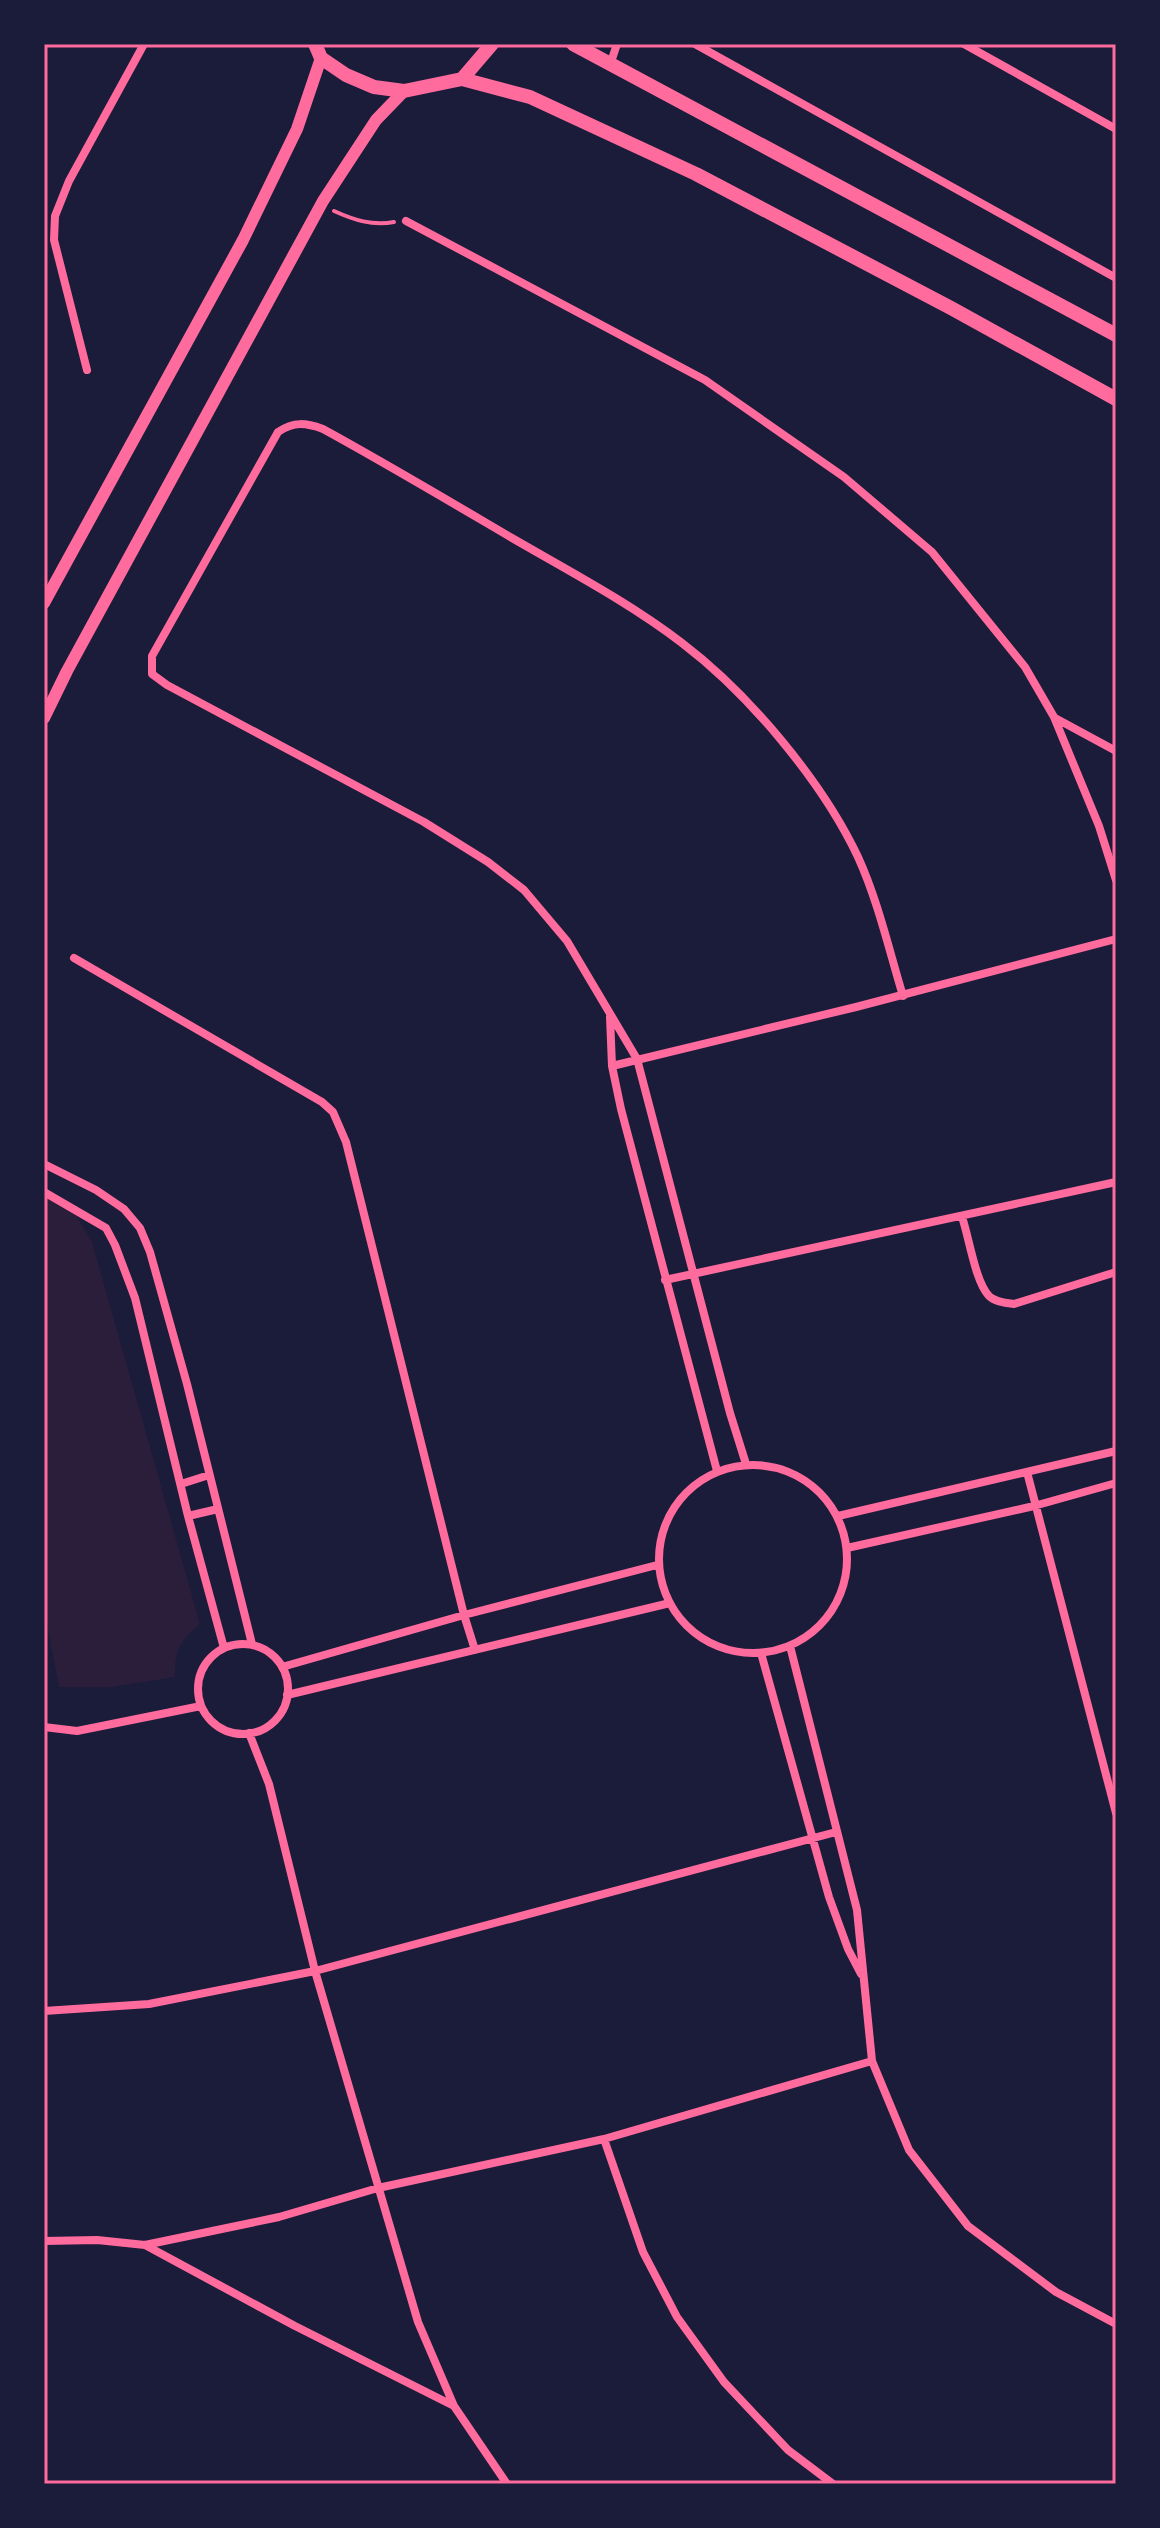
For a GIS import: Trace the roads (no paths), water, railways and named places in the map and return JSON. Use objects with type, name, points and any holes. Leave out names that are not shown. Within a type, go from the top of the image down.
[{"type":"main road","points":[[462,79],[492,44]]},
{"type":"main road","points":[[573,44],[1116,335]]},
{"type":"main road","points":[[318,51],[346,75],[374,87],[404,91],[462,79],[530,97],[696,174],[1116,399]]},
{"type":"street","points":[[87,370],[49,240],[69,181],[144,44]]},
{"type":"street","points":[[610,65],[617,44]]},
{"type":"street","points":[[695,44],[1116,278]]},
{"type":"street","points":[[964,44],[1114,125]]},
{"type":"street","points":[[44,603],[243,240],[297,129],[318,51]]},
{"type":"street","points":[[44,718],[323,201],[376,120],[404,91]]},
{"type":"street","points":[[406,221],[705,380],[844,477],[932,552],[1025,667],[1054,717],[1099,826],[1116,880]]},
{"type":"street","points":[[746,1464],[637,1059],[567,941],[524,890],[488,862],[424,822],[167,685],[152,674],[152,656],[278,432],[305,422],[323,429],[547,557],[684,644],[769,724],[818,790],[858,857],[903,996]]},
{"type":"street","points":[[1054,717],[1116,751]]},
{"type":"street","points":[[612,1066],[903,996],[1116,939]]},
{"type":"street","points":[[74,958],[322,1102],[333,1112],[346,1142],[475,1650]]},
{"type":"street","points":[[610,1012],[612,1066],[665,1280],[717,1471]]},
{"type":"street","points":[[44,1164],[106,1196],[124,1209],[140,1228],[167,1311],[252,1644]]},
{"type":"street","points":[[665,1280],[802,1253],[1116,1182]]},
{"type":"street","points":[[44,1192],[106,1228],[115,1245],[135,1298],[224,1648]]},
{"type":"street","points":[[962,1217],[981,1281],[989,1296],[996,1301],[1014,1304],[1116,1272]]},
{"type":"street","points":[[838,1516],[1116,1451]]},
{"type":"street","points":[[746,1464],[766,1465],[795,1474],[820,1492],[838,1516],[847,1548],[846,1578],[835,1606],[816,1630],[790,1646],[761,1653],[734,1651],[708,1642],[686,1625],[670,1603],[657,1565],[668,1517],[684,1493],[717,1471],[746,1464]]},
{"type":"street","points":[[1027,1472],[1116,1813]]},
{"type":"street","points":[[181,1484],[209,1475]]},
{"type":"street","points":[[847,1548],[1034,1506],[1116,1483]]},
{"type":"street","points":[[188,1516],[218,1509]]},
{"type":"street","points":[[282,1667],[464,1615],[657,1565]]},
{"type":"street","points":[[287,1695],[670,1603]]},
{"type":"street","points":[[252,1644],[274,1657],[282,1667],[287,1681],[287,1695],[275,1720],[263,1729],[235,1733],[221,1728],[201,1706],[199,1679],[212,1655],[224,1648],[252,1644]]},
{"type":"street","points":[[790,1646],[857,1910],[872,2061],[909,2150],[968,2226],[1056,2292],[1116,2324]]},
{"type":"street","points":[[761,1653],[811,1838],[838,1923],[864,1978]]},
{"type":"street","points":[[44,1727],[77,1731],[201,1706]]},
{"type":"street","points":[[249,1733],[269,1784],[315,1971],[418,2322],[454,2406],[507,2484]]},
{"type":"street","points":[[44,2011],[149,2004],[315,1971],[836,1832]]},
{"type":"street","points":[[44,2241],[97,2240],[145,2245],[279,2217],[378,2188],[604,2139],[872,2061]]},
{"type":"street","points":[[604,2139],[643,2252],[677,2317],[734,2393],[788,2450],[833,2484]]},
{"type":"street","points":[[145,2245],[295,2326],[454,2406]]}]
